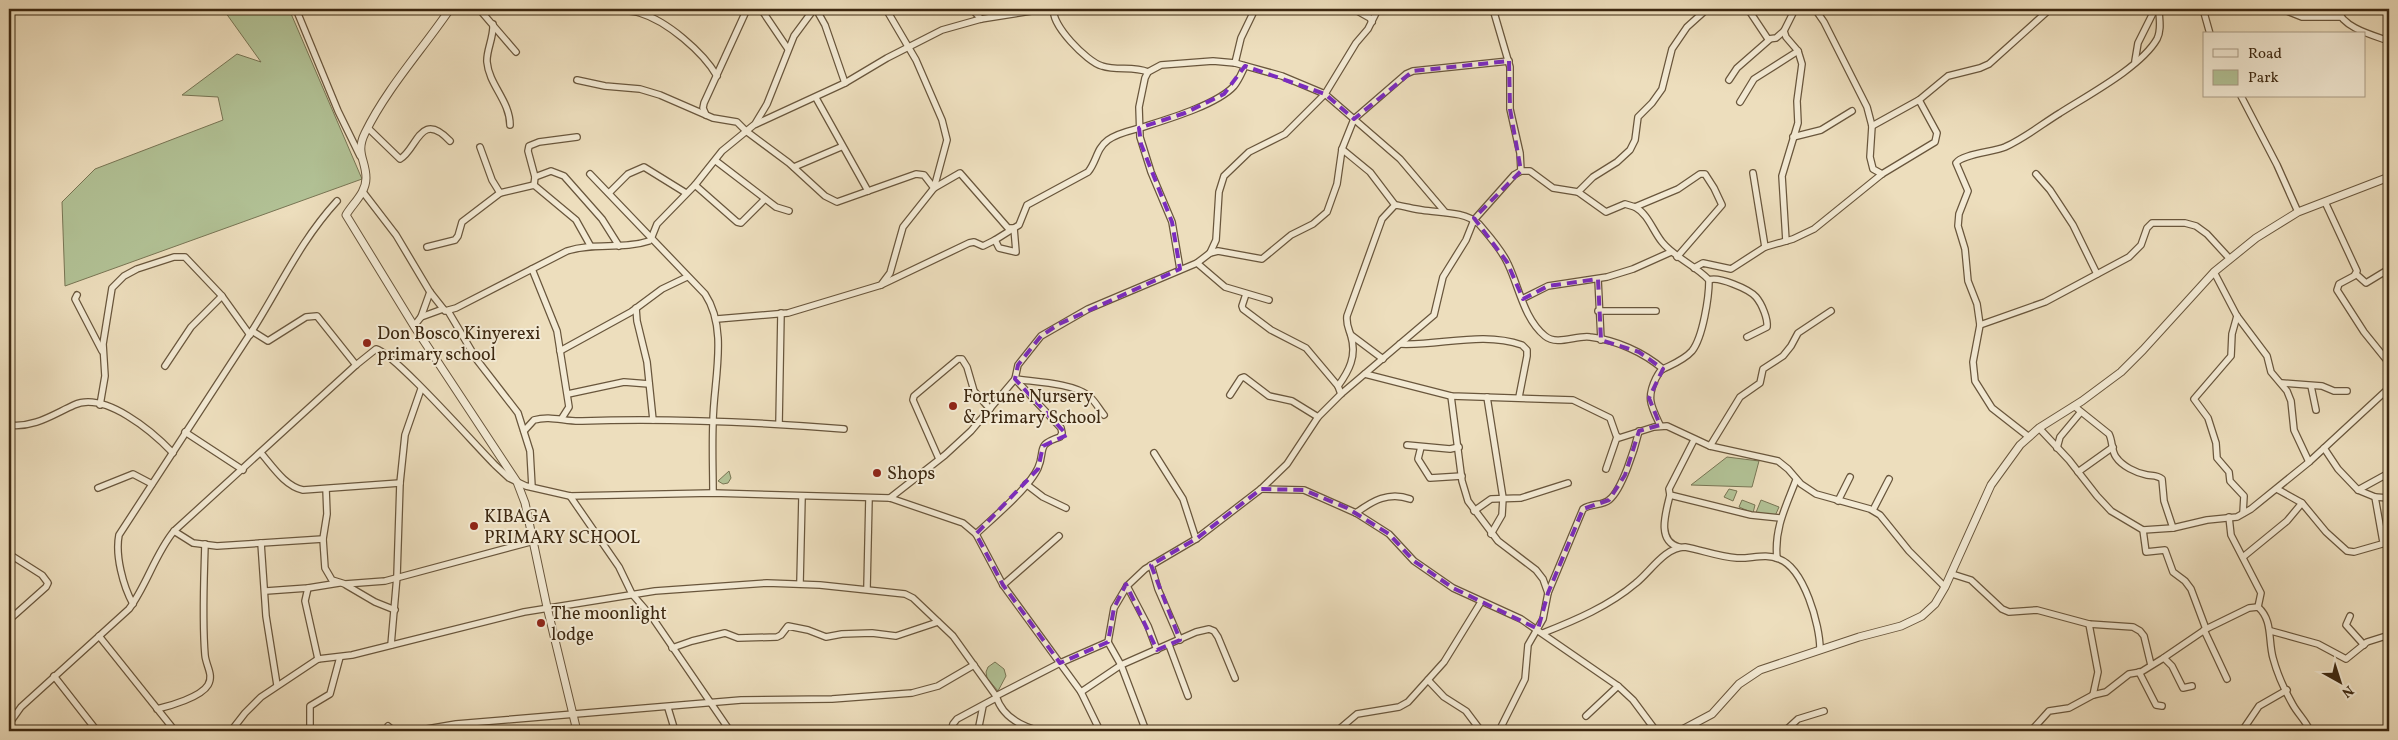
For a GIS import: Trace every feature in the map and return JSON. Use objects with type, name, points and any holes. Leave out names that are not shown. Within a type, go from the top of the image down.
[{"type":"street","points":[[296,9],[338,111],[360,156],[366,179],[363,192],[347,216],[414,326],[509,466],[517,482],[525,503],[547,607],[578,731]]},
{"type":"street","points":[[360,156],[362,140],[386,97],[450,9]]},
{"type":"street","points":[[479,9],[516,52]]},
{"type":"street","points":[[614,9],[642,13],[655,20],[689,43],[706,59],[717,76]]},
{"type":"street","points":[[706,115],[703,108],[704,103],[747,9]]},
{"type":"street","points":[[761,9],[788,49]]},
{"type":"street","points":[[755,124],[767,104],[794,36],[815,9],[824,25],[845,83]]},
{"type":"street","points":[[886,9],[924,78],[946,132],[947,140],[934,188]]},
{"type":"street","points":[[972,9],[981,19]]},
{"type":"street","points":[[420,317],[445,310],[567,251],[590,245],[619,246],[643,243],[652,239],[657,224],[695,185],[722,152],[755,124],[816,98],[942,30],[981,19],[1044,9]]},
{"type":"street","points":[[1054,9],[1054,18],[1058,26],[1095,64],[1107,67],[1134,68],[1148,72],[1161,65],[1171,63],[1213,60],[1235,63],[1282,76],[1325,94],[1354,118],[1373,138],[1400,159],[1444,212]]},
{"type":"street","points":[[1354,9],[1370,18],[1372,22]]},
{"type":"street","points":[[1210,253],[1216,240],[1219,192],[1224,176],[1249,152],[1285,134],[1325,94],[1356,43],[1364,35],[1378,9]]},
{"type":"street","points":[[1493,9],[1509,61],[1510,108],[1520,153],[1521,171]]},
{"type":"street","points":[[1578,192],[1630,150],[1635,140],[1638,117],[1652,104],[1662,89],[1674,44],[1687,28],[1707,9]]},
{"type":"street","points":[[1748,9],[1769,40]]},
{"type":"street","points":[[1729,80],[1737,68],[1769,40],[1784,32],[1795,9]]},
{"type":"street","points":[[1815,9],[1867,107],[1872,126],[1871,162],[1873,169],[1882,174]]},
{"type":"street","points":[[1872,126],[1919,100],[1948,76],[1989,64],[2050,9]]},
{"type":"street","points":[[2135,61],[2138,43],[2155,9]]},
{"type":"street","points":[[2029,437],[1999,414],[1978,389],[1973,362],[1980,325],[1977,304],[1968,281],[1965,248],[1958,226],[1958,219],[1968,191],[1956,166],[1957,161],[2016,142],[2105,85],[2135,61],[2157,38],[2160,27],[2159,9]]},
{"type":"street","points":[[2178,9],[2197,9]]},
{"type":"street","points":[[2203,9],[2209,32]]},
{"type":"street","points":[[2282,9],[2302,17],[2341,17]]},
{"type":"street","points":[[2337,9],[2341,17],[2366,32]]},
{"type":"street","points":[[1235,63],[1241,38],[1252,10]]},
{"type":"street","points":[[493,24],[493,35],[487,61],[505,102],[510,125]]},
{"type":"street","points":[[1784,32],[1798,51],[1802,72],[1798,93],[1798,123],[1782,176],[1786,240]]},
{"type":"street","points":[[2366,32],[2389,41]]},
{"type":"street","points":[[1740,102],[1754,79],[1798,51]]},
{"type":"street","points":[[890,498],[971,431],[1015,379],[1018,365],[1046,332],[1088,309],[1197,263],[1210,253],[1225,250],[1262,259],[1291,235],[1316,222],[1330,208],[1342,149],[1354,118],[1406,74],[1413,70],[1472,66],[1509,61]]},
{"type":"street","points":[[716,319],[804,309],[881,285],[969,243],[974,242],[982,246],[995,240],[1014,228],[1023,219],[1027,204],[1088,172],[1093,166],[1098,150],[1107,141],[1120,133],[1185,113],[1224,94],[1234,86],[1245,66]]},
{"type":"street","points":[[1148,72],[1140,99],[1141,144],[1172,222],[1180,269]]},
{"type":"street","points":[[577,80],[653,93],[706,115],[737,122],[794,167],[825,196],[837,202],[921,174],[934,188]]},
{"type":"street","points":[[816,98],[868,191]]},
{"type":"street","points":[[2242,98],[2277,165],[2298,212]]},
{"type":"street","points":[[1694,268],[1703,263],[1722,268],[1735,268],[1765,247],[1801,236],[1822,224],[1882,174],[1909,159],[1937,138],[1936,130],[1919,100]]},
{"type":"street","points":[[1793,136],[1821,130],[1852,111]]},
{"type":"street","points":[[368,128],[400,159],[403,158],[417,136],[428,130],[442,133],[450,141]]},
{"type":"street","points":[[534,185],[535,177],[528,151],[529,146],[539,142],[577,137]]},
{"type":"street","points":[[480,147],[492,180],[500,193]]},
{"type":"street","points":[[794,167],[842,147]]},
{"type":"street","points":[[1342,149],[1370,172],[1395,205]]},
{"type":"street","points":[[716,161],[776,207],[789,211]]},
{"type":"street","points":[[609,193],[628,174],[644,167],[686,193]]},
{"type":"street","points":[[1146,731],[1121,664],[1108,642],[1114,608],[1127,586],[1151,565],[1196,539],[1261,489],[1287,464],[1318,417],[1341,394],[1427,322],[1437,311],[1443,277],[1466,240],[1474,220],[1501,188],[1521,171],[1528,170],[1536,174],[1549,186],[1557,190],[1578,192],[1603,211],[1610,212],[1625,204],[1635,208],[1644,214],[1661,241],[1671,252],[1709,280]]},
{"type":"street","points":[[535,177],[551,171],[564,176],[602,219],[619,246]]},
{"type":"street","points":[[881,285],[888,279],[903,227],[934,188],[960,173],[1008,228],[1014,228]]},
{"type":"street","points":[[1753,173],[1765,247]]},
{"type":"street","points":[[590,174],[704,294],[712,306],[716,319],[716,380],[712,421],[713,493]]},
{"type":"street","points":[[1635,208],[1652,198],[1678,189],[1700,174],[1705,174],[1722,205],[1677,257]]},
{"type":"street","points":[[2036,174],[2050,190],[2073,225],[2097,274]]},
{"type":"street","points":[[1680,731],[1712,714],[1739,684],[1750,676],[1820,649],[1913,621],[1929,610],[1945,588],[1952,574],[1991,485],[2010,457],[2029,437],[2039,428],[2102,387],[2143,350],[2214,272],[2256,238],[2298,212],[2389,177]]},
{"type":"street","points":[[427,247],[455,240],[459,235],[462,222],[500,193],[534,185]]},
{"type":"street","points":[[534,185],[576,220],[590,245]]},
{"type":"street","points":[[695,185],[737,222],[741,223],[765,199]]},
{"type":"street","points":[[363,192],[396,235],[430,292],[445,310],[477,360],[518,412],[530,451],[532,487]]},
{"type":"street","points":[[133,604],[127,594],[119,537],[185,432],[251,333],[288,267],[322,218],[337,201]]},
{"type":"street","points":[[2324,202],[2354,260],[2356,274],[2366,283],[2389,269]]},
{"type":"street","points":[[1338,386],[1348,372],[1352,360],[1347,316],[1382,219],[1389,208],[1395,205],[1423,211],[1444,212],[1474,220],[1507,262],[1535,325],[1547,337],[1568,340],[1587,336],[1639,352],[1663,369]]},
{"type":"street","points":[[1980,325],[2045,302],[2132,255],[2141,245],[2146,228],[2152,224],[2185,223],[2196,226],[2207,234],[2229,258]]},
{"type":"street","points":[[995,240],[999,248],[1016,252],[1014,228]]},
{"type":"street","points":[[1522,299],[1548,286],[1598,279],[1633,268],[1671,252]]},
{"type":"street","points":[[100,405],[105,376],[102,352],[112,288],[124,276],[174,256],[183,256],[189,260],[222,296],[251,333],[268,341],[306,318],[317,316],[356,365]]},
{"type":"street","points":[[1197,263],[1225,287],[1269,300]]},
{"type":"street","points":[[532,269],[558,332],[569,407],[562,418]]},
{"type":"street","points":[[2214,272],[2237,316],[2267,356],[2271,372],[2289,395],[2294,430],[2309,462]]},
{"type":"street","points":[[2356,274],[2339,284],[2337,290],[2364,332],[2389,364]]},
{"type":"street","points":[[560,351],[636,308],[662,289],[687,277]]},
{"type":"street","points":[[1709,280],[1712,278],[1728,282],[1750,292],[1757,298],[1767,319],[1767,327],[1747,337]]},
{"type":"street","points":[[1598,279],[1598,311],[1601,340]]},
{"type":"street","points":[[1660,425],[1649,398],[1651,387],[1663,369],[1684,357],[1692,350],[1698,339],[1708,294],[1709,280]]},
{"type":"street","points":[[414,326],[420,317],[430,292]]},
{"type":"street","points":[[1246,294],[1242,306],[1244,309],[1271,330],[1306,348],[1338,386],[1341,394]]},
{"type":"street","points":[[77,295],[75,299],[102,352]]},
{"type":"street","points":[[165,366],[191,327],[222,296]]},
{"type":"street","points":[[636,308],[653,420]]},
{"type":"street","points":[[1598,311],[1656,311]]},
{"type":"street","points":[[1710,446],[1740,397],[1760,383],[1763,369],[1783,356],[1798,333],[1830,312]]},
{"type":"street","points":[[779,424],[781,313]]},
{"type":"street","points":[[2237,316],[2232,334],[2231,356],[2194,400],[2208,418],[2216,443],[2217,458],[2229,472],[2230,481],[2244,496],[2244,513]]},
{"type":"street","points":[[1350,335],[1383,359]]},
{"type":"street","points":[[1400,344],[1438,344],[1472,338],[1522,345],[1527,352],[1519,397]]},
{"type":"street","points":[[9,724],[21,707],[117,622],[133,604],[162,545],[174,531],[261,454],[373,350],[382,351],[402,367],[421,389],[509,478],[532,487],[570,496],[713,493],[890,498],[963,523],[976,534],[1003,585],[1081,692],[1100,731]]},
{"type":"street","points":[[939,459],[913,400],[914,396],[958,359],[962,359],[967,367],[974,391],[990,409]]},
{"type":"street","points":[[1365,374],[1451,396],[1519,397],[1580,402],[1610,418],[1617,437],[1606,469]]},
{"type":"street","points":[[1230,395],[1241,378],[1244,378],[1269,396],[1292,401],[1318,417]]},
{"type":"street","points":[[1015,379],[1070,387],[1085,393],[1091,397],[1104,415]]},
{"type":"street","points":[[976,534],[1026,484],[1037,469],[1042,448],[1052,440],[1060,437],[1062,433],[1061,428],[1015,379]]},
{"type":"street","points":[[568,394],[624,382],[649,384]]},
{"type":"street","points":[[2280,382],[2325,386],[2334,391],[2348,391]]},
{"type":"street","points":[[2311,386],[2316,410]]},
{"type":"street","points":[[2039,428],[2111,510],[2144,530],[2173,528],[2237,517],[2258,504],[2309,462],[2389,388]]},
{"type":"street","points":[[391,645],[397,576],[400,483],[406,435],[421,389]]},
{"type":"street","points":[[1451,396],[1464,494],[1491,534],[1536,570],[1543,579],[1548,593]]},
{"type":"street","points":[[1487,397],[1503,498],[1502,515],[1491,534]]},
{"type":"street","points":[[9,425],[40,422],[78,403],[100,405],[128,414],[173,453]]},
{"type":"street","points":[[2074,406],[2112,439],[2115,456],[2125,465],[2140,473],[2162,479],[2163,496],[2173,528]]},
{"type":"street","points":[[2057,448],[2060,437],[2080,413]]},
{"type":"street","points":[[524,431],[534,420],[562,418],[579,421],[712,421],[844,429]]},
{"type":"street","points":[[1617,437],[1625,437],[1660,425],[1672,428],[1710,446],[1778,461],[1788,469],[1796,480],[1816,494],[1873,510],[1883,518],[1909,551],[1945,588]]},
{"type":"street","points":[[1541,631],[1548,593],[1583,509],[1590,505],[1606,502],[1612,497],[1630,462],[1639,431]]},
{"type":"street","points":[[185,432],[243,470]]},
{"type":"street","points":[[1694,440],[1669,489],[1670,495],[1664,524],[1666,536],[1672,544],[1679,547],[1738,558],[1777,558],[1793,570],[1803,586],[1817,626],[1820,649]]},
{"type":"street","points":[[1407,446],[1450,449],[1459,447]]},
{"type":"street","points":[[1421,447],[1418,459],[1430,478],[1462,476]]},
{"type":"street","points":[[2078,472],[2113,447]]},
{"type":"street","points":[[2324,448],[2338,470],[2358,490],[2375,497],[2389,498]]},
{"type":"street","points":[[1154,453],[1183,499],[1196,539]]},
{"type":"street","points":[[261,454],[283,479],[296,489],[326,489],[400,483]]},
{"type":"street","points":[[2358,490],[2389,473]]},
{"type":"street","points":[[98,488],[132,474],[152,484]]},
{"type":"street","points":[[1838,501],[1850,477]]},
{"type":"street","points":[[1873,510],[1889,479]]},
{"type":"street","points":[[1777,558],[1780,518],[1796,480]]},
{"type":"street","points":[[1474,511],[1487,501],[1503,498],[1521,498],[1568,483]]},
{"type":"street","points":[[1026,484],[1043,497],[1066,508]]},
{"type":"street","points":[[326,489],[327,514],[323,539],[326,572],[332,580],[395,610]]},
{"type":"street","points":[[1261,489],[1304,490],[1356,513],[1389,534],[1414,561],[1440,579],[1464,594],[1506,612],[1541,631],[1618,686],[1637,705],[1656,731]]},
{"type":"street","points":[[2277,489],[2302,503],[2337,542],[2347,550],[2354,552],[2383,543],[2375,497]]},
{"type":"street","points":[[1670,495],[1751,514],[1780,518]]},
{"type":"street","points":[[570,496],[618,567],[632,594],[730,731]]},
{"type":"street","points":[[1356,513],[1372,502],[1386,496],[1402,496],[1410,499]]},
{"type":"street","points":[[800,583],[802,497]]},
{"type":"street","points":[[867,588],[869,498]]},
{"type":"street","points":[[2243,557],[2286,521],[2302,503]]},
{"type":"street","points":[[2229,517],[2231,535],[2243,557],[2247,570],[2261,593],[2258,607]]},
{"type":"street","points":[[2144,530],[2146,552],[2162,550],[2167,553],[2171,569],[2191,589],[2205,629],[2227,680]]},
{"type":"street","points":[[174,531],[193,543],[217,546],[323,539]]},
{"type":"street","points":[[1003,585],[1058,536]]},
{"type":"street","points":[[266,591],[385,581],[397,576],[503,551],[534,541]]},
{"type":"street","points":[[261,543],[266,591],[266,616],[276,685]]},
{"type":"street","points":[[157,709],[175,705],[203,690],[211,677],[205,658],[205,544]]},
{"type":"street","points":[[1499,731],[1525,679],[1528,645],[1541,631],[1587,615],[1626,590],[1666,555],[1679,547]]},
{"type":"street","points":[[9,554],[42,575],[48,583],[46,587],[9,620]]},
{"type":"street","points":[[1151,565],[1158,589],[1180,640]]},
{"type":"street","points":[[1952,574],[1971,580],[2002,609],[2009,612],[2037,610],[2089,624],[2128,626],[2140,631],[2148,649],[2152,665]]},
{"type":"street","points":[[231,731],[245,713],[276,685],[318,659],[340,657],[547,607],[632,594],[766,583],[800,583],[867,588],[910,595],[953,636],[1008,716],[1018,723],[1040,731]]},
{"type":"street","points":[[1127,586],[1148,626],[1157,650]]},
{"type":"street","points":[[308,588],[305,601],[318,659]]},
{"type":"street","points":[[1337,731],[1358,714],[1403,705],[1444,662],[1481,602]]},
{"type":"street","points":[[2031,731],[2049,711],[2069,708],[2094,695],[2106,692],[2129,674],[2140,672],[2164,658],[2205,629],[2249,608],[2258,607],[2262,610],[2271,631],[2272,656],[2278,674],[2293,706],[2310,731]]},
{"type":"street","points":[[2350,616],[2346,625],[2364,645]]},
{"type":"street","points":[[672,648],[692,640],[725,633],[738,638],[777,637],[788,626],[808,630],[826,637],[842,634],[872,633],[896,636],[938,622]]},
{"type":"street","points":[[2089,624],[2098,672],[2094,695]]},
{"type":"street","points":[[1081,692],[1121,664],[1202,631],[1214,631],[1235,678]]},
{"type":"street","points":[[2271,631],[2318,644],[2346,658],[2364,645],[2388,636]]},
{"type":"street","points":[[100,636],[175,731]]},
{"type":"street","points":[[951,731],[952,724],[957,719],[983,706],[988,700],[1060,663],[1108,642]]},
{"type":"street","points":[[1169,645],[1188,696]]},
{"type":"street","points":[[310,731],[310,706],[330,694],[340,657]]},
{"type":"street","points":[[2164,658],[2172,666],[2183,688],[2192,686]]},
{"type":"street","points":[[415,731],[456,724],[668,708],[742,700],[832,699],[912,693],[938,686],[974,665]]},
{"type":"street","points":[[2140,672],[2156,705],[2162,706]]},
{"type":"street","points":[[54,676],[97,731]]},
{"type":"street","points":[[1428,680],[1444,697],[1466,711],[1481,731]]},
{"type":"street","points":[[1586,716],[1618,686]]},
{"type":"street","points":[[2242,731],[2259,706],[2287,690]]},
{"type":"street","points":[[978,731],[983,706]]},
{"type":"street","points":[[668,708],[675,731]]},
{"type":"street","points":[[1785,731],[1798,718],[1824,711]]},
{"type":"street","points":[[388,726],[394,731]]},
{"type":"highlighted area","points":[[1509,61],[1510,109],[1521,171],[1474,218],[1507,262],[1523,299],[1548,286],[1598,279],[1601,340],[1639,352],[1663,369],[1649,398],[1660,425],[1639,431],[1625,475],[1609,500],[1583,509],[1548,593],[1538,629],[1453,588],[1414,561],[1389,534],[1347,508],[1304,490],[1261,489],[1196,539],[1151,565],[1180,640],[1157,650],[1126,584],[1114,608],[1108,642],[1060,663],[1003,585],[976,534],[1038,469],[1043,446],[1067,435],[1015,379],[1018,365],[1041,336],[1059,324],[1180,269],[1172,222],[1141,144],[1139,128],[1185,113],[1224,94],[1245,66],[1325,94],[1354,119],[1413,71]]},
{"type":"green space","points":[[223,9],[289,9],[362,179],[65,286],[62,202],[95,169],[223,120],[218,97],[182,95],[237,54],[261,62]]},
{"type":"green space","points":[[1727,457],[1759,461],[1752,487],[1691,485]]},
{"type":"green space","points":[[729,471],[731,478],[728,483],[723,484],[718,481]]},
{"type":"green space","points":[[1729,489],[1737,491],[1733,501],[1724,497]]},
{"type":"green space","points":[[1742,500],[1755,505],[1753,513],[1739,507]]},
{"type":"green space","points":[[1761,500],[1779,507],[1775,516],[1755,515]]},
{"type":"green space","points":[[995,662],[1004,669],[1006,676],[998,691],[987,678],[986,672],[988,667]]},
{"type":"place","name":"Don Bosco Kinyerexi primary school","points":[[367,343]]},
{"type":"place","name":"Fortune Nursery & Primary School","points":[[953,406]]},
{"type":"place","name":"Shops","points":[[877,473]]},
{"type":"place","name":"KIBAGA PRIMARY SCHOOL","points":[[474,526]]},
{"type":"place","name":"The moonlight lodge","points":[[541,623]]}]
